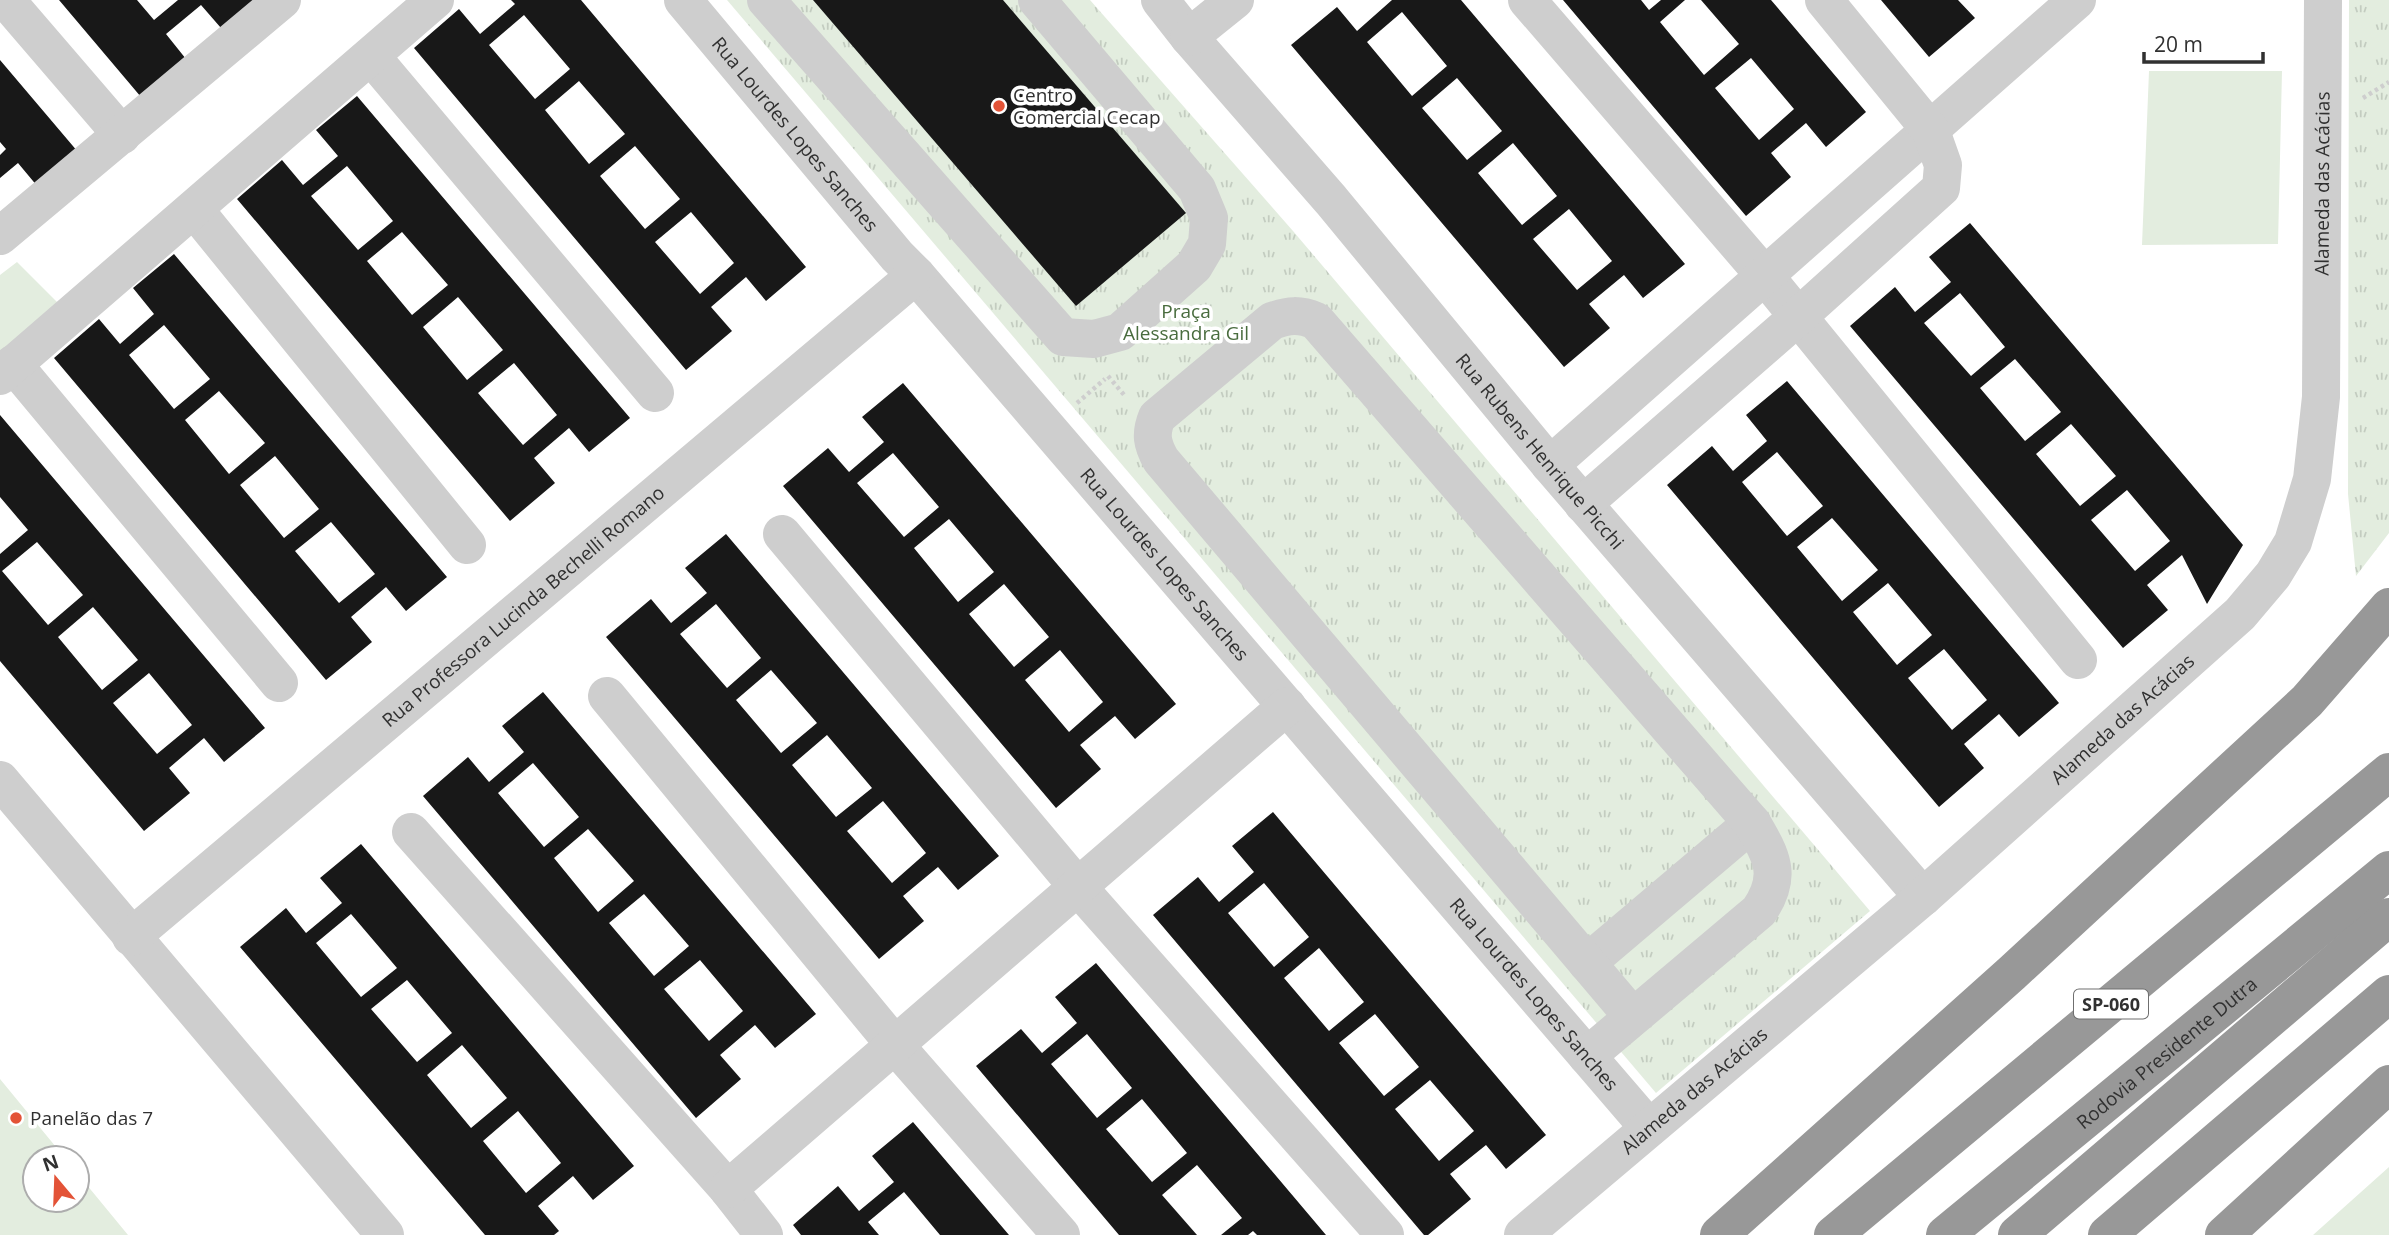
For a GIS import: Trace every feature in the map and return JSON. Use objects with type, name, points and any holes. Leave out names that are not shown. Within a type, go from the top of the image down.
[{"type":"highway","points":[[1718,1235],[2012,973],[2307,701],[2389,607]]},
{"type":"highway","name":"SP-060","points":[[1833,1235],[2389,772]]},
{"type":"highway","name":"Rodovia Presidente Dutra","points":[[1945,1235],[2389,870]]},
{"type":"highway","points":[[2017,1235],[2389,917]]},
{"type":"highway","points":[[2107,1235],[2389,994]]},
{"type":"highway","points":[[2224,1235],[2389,1084]]},
{"type":"highway","points":[[2147,1235],[2201,1187],[2235,1123]]},
{"type":"street","points":[[6,0],[122,135]]},
{"type":"street","points":[[0,236],[282,0]]},
{"type":"street","points":[[279,683],[7,370],[435,0]]},
{"type":"street","name":"Rua Lourdes Lopes Sanches","points":[[683,0],[897,256],[1649,1128]]},
{"type":"street","points":[[766,0],[1063,337],[1094,339],[1120,332],[1194,266],[1207,244],[1209,218],[1197,188],[1037,0]]},
{"type":"street","name":"Rua Rubens Henrique Picchi","points":[[1160,0],[1331,200],[1550,466],[1923,897]]},
{"type":"street","points":[[1189,37],[1235,0]]},
{"type":"street","points":[[1527,0],[1765,276],[2078,660]]},
{"type":"street","points":[[1583,504],[1941,188],[1943,165],[1931,131],[1824,0]]},
{"type":"street","points":[[1550,466],[2077,0]]},
{"type":"street","name":"Alameda das Acácias","points":[[1523,1235],[1923,897],[2240,614],[2273,575],[2293,542],[2312,479],[2321,397],[2323,0]]},
{"type":"street","points":[[371,56],[655,393]]},
{"type":"street","points":[[194,209],[467,545]]},
{"type":"street","name":"Rua Professora Lucinda Bechelli Romano","points":[[131,937],[916,275]]},
{"type":"street","points":[[1587,1056],[1759,911],[1771,894],[1773,871],[1767,849],[1752,823],[1316,321],[1289,315],[1272,321],[1157,417],[1152,429],[1152,443],[1161,460],[1633,1017]]},
{"type":"street","points":[[782,534],[1077,887],[1385,1235]]},
{"type":"street","points":[[607,696],[894,1044],[1061,1235]]},
{"type":"street","points":[[728,1189],[1287,706]]},
{"type":"street","points":[[0,780],[384,1235]]},
{"type":"street","points":[[1587,964],[1752,823]]},
{"type":"street","points":[[411,832],[728,1189],[764,1235]]},
{"type":"path","points":[[1094,339],[1108,376],[1152,429]]},
{"type":"green space","name":"Praça Alessandra Gil","points":[[727,0],[1090,0],[1293,231],[1870,911],[1656,1093]]},
{"type":"green space","points":[[2349,0],[2389,0],[2389,533],[2356,576],[2348,494]]},
{"type":"green space","points":[[2149,71],[2282,71],[2278,244],[2142,245]]},
{"type":"green space","points":[[17,262],[62,307],[0,358],[0,275]]},
{"type":"green space","name":"Panelão das 7","points":[[0,1079],[53,1144],[21,1144],[21,1214],[91,1214],[91,1190],[128,1235],[0,1235]]},
{"type":"green space","points":[[2389,1167],[2389,1235],[2313,1235]]},
{"type":"building","points":[[59,0],[137,0],[154,20],[178,0],[254,0],[221,28],[201,5],[166,34],[186,59],[141,97]]},
{"type":"building","points":[[511,0],[581,0],[806,267],[766,301],[746,277],[711,307],[732,331],[686,370],[414,48],[459,9],[480,34],[515,4]],"holes":[[[524,15],[570,69],[535,99],[489,45]],[[579,81],[625,134],[589,164],[545,110]],[[635,146],[680,199],[645,229],[600,176]],[[691,212],[734,263],[700,294],[655,242]]]},
{"type":"building","name":"Centro Comercial Cecap","points":[[813,0],[1003,0],[1186,213],[1076,306]]},
{"type":"building","points":[[1392,0],[1461,0],[1685,264],[1643,298],[1624,275],[1589,304],[1610,328],[1564,367],[1291,45],[1337,7],[1357,31]],"holes":[[[1402,12],[1447,66],[1412,96],[1367,42]],[[1457,78],[1502,131],[1467,160],[1422,108]],[[1513,143],[1557,196],[1522,225],[1478,173]],[[1569,209],[1612,261],[1577,290],[1533,239]]]},
{"type":"building","points":[[1563,0],[1641,0],[1649,10],[1661,0],[1685,0],[1660,22],[1704,75],[1739,44],[1701,0],[1771,0],[1866,112],[1826,147],[1806,123],[1771,153],[1791,177],[1746,216]],"holes":[[[1751,58],[1794,109],[1759,140],[1715,88]]]},
{"type":"building","points":[[1881,0],[1958,0],[1975,18],[1929,57]]},
{"type":"building","points":[[0,60],[78,152],[38,187],[18,163],[0,178],[0,155],[6,149],[0,142]]},
{"type":"building","points":[[357,96],[630,418],[589,452],[569,428],[534,458],[555,483],[510,521],[237,199],[282,160],[303,185],[338,156],[316,130]],"holes":[[[347,166],[393,221],[358,250],[311,196]],[[402,232],[448,285],[412,315],[367,261]],[[458,297],[503,350],[467,380],[423,327]],[[514,363],[557,415],[523,445],[478,393]]]},
{"type":"building","points":[[1970,223],[2243,545],[2207,604],[2182,555],[2147,585],[2168,610],[2123,648],[1850,326],[1895,287],[1915,312],[1951,282],[1929,257]],"holes":[[[1960,293],[2005,347],[1971,376],[1924,323]],[[2015,359],[2061,412],[2025,441],[1980,388]],[[2071,424],[2116,476],[2080,506],[2036,454]],[[2127,490],[2170,541],[2135,571],[2091,520]]]},
{"type":"building","points":[[174,254],[447,577],[406,611],[386,587],[351,617],[372,642],[326,680],[54,358],[99,319],[120,344],[154,314],[133,288]],"holes":[[[164,325],[210,379],[174,409],[129,355]],[[219,391],[265,443],[229,474],[185,420]],[[275,456],[319,509],[284,538],[240,485]],[[331,522],[375,574],[339,603],[295,551]]]},
{"type":"building","points":[[1787,381],[2059,703],[2019,737],[1999,714],[1964,744],[1984,768],[1939,807],[1667,485],[1712,446],[1733,471],[1767,441],[1746,415]],"holes":[[[1777,452],[1823,506],[1787,536],[1742,482]],[[1832,518],[1878,570],[1842,601],[1797,547]],[[1888,583],[1932,635],[1897,665],[1853,612]],[[1944,649],[1987,700],[1952,730],[1908,678]]]},
{"type":"building","points":[[903,383],[1176,704],[1135,739],[1115,716],[1080,745],[1101,769],[1056,808],[783,486],[828,448],[849,472],[884,442],[862,417]],"holes":[[[893,453],[939,507],[904,537],[857,483]],[[949,519],[994,572],[958,602],[914,548]],[[1004,584],[1049,637],[1014,667],[969,614]],[[1060,650],[1103,702],[1069,732],[1025,680]]]},
{"type":"building","points":[[0,415],[265,728],[224,762],[204,738],[169,768],[190,793],[144,831],[0,661],[0,554],[28,530],[0,497]],"holes":[[[37,542],[83,595],[48,625],[2,571]],[[93,607],[138,660],[102,690],[58,637]],[[149,673],[192,725],[157,754],[113,703]]]},
{"type":"building","points":[[726,534],[999,856],[958,890],[938,867],[903,896],[924,921],[879,959],[606,637],[651,599],[671,623],[707,593],[685,568]],"holes":[[[716,604],[761,658],[727,688],[680,634]],[[771,670],[817,723],[781,753],[736,700]],[[827,735],[872,788],[836,817],[792,765]],[[883,801],[926,853],[892,883],[847,831]]]},
{"type":"building","points":[[543,692],[816,1014],[775,1048],[755,1025],[720,1055],[741,1079],[696,1118],[423,796],[468,757],[489,782],[524,752],[502,726]],"holes":[[[533,763],[579,817],[544,847],[498,793]],[[588,829],[634,881],[598,912],[554,858]],[[644,894],[689,946],[654,976],[609,923]],[[700,960],[743,1011],[709,1041],[664,989]]]},
{"type":"building","points":[[1273,812],[1546,1135],[1506,1169],[1486,1145],[1450,1174],[1471,1199],[1428,1235],[1424,1235],[1153,915],[1198,877],[1219,902],[1254,872],[1232,846]],"holes":[[[1264,883],[1309,937],[1274,967],[1228,913]],[[1319,948],[1364,1002],[1329,1031],[1284,978]],[[1375,1014],[1419,1067],[1384,1096],[1339,1043]],[[1430,1080],[1474,1131],[1439,1161],[1395,1109]]]},
{"type":"building","points":[[361,844],[634,1166],[593,1200],[573,1176],[538,1206],[559,1231],[554,1235],[485,1235],[240,947],[286,908],[306,933],[342,903],[320,878]],"holes":[[[351,914],[397,968],[361,997],[316,943]],[[407,980],[452,1033],[417,1062],[371,1009]],[[462,1045],[507,1098],[471,1128],[427,1075]],[[518,1111],[561,1163],[526,1193],[483,1141]]]},
{"type":"building","points":[[1096,963],[1326,1235],[1257,1235],[1253,1231],[1248,1235],[1221,1235],[1242,1218],[1197,1165],[1162,1195],[1197,1235],[1119,1235],[976,1066],[1021,1029],[1042,1053],[1077,1023],[1055,997]],"holes":[[[1087,1034],[1132,1088],[1097,1118],[1051,1064]],[[1142,1099],[1187,1153],[1152,1182],[1106,1129]]]},
{"type":"building","points":[[913,1122],[1009,1235],[940,1235],[904,1192],[868,1222],[879,1235],[801,1235],[793,1225],[838,1186],[859,1211],[894,1182],[872,1156]]},
{"type":"place","name":"Centro Comercial Cecap","points":[[999,106]]},
{"type":"place","name":"Panelão das 7","points":[[16,1118]]}]
